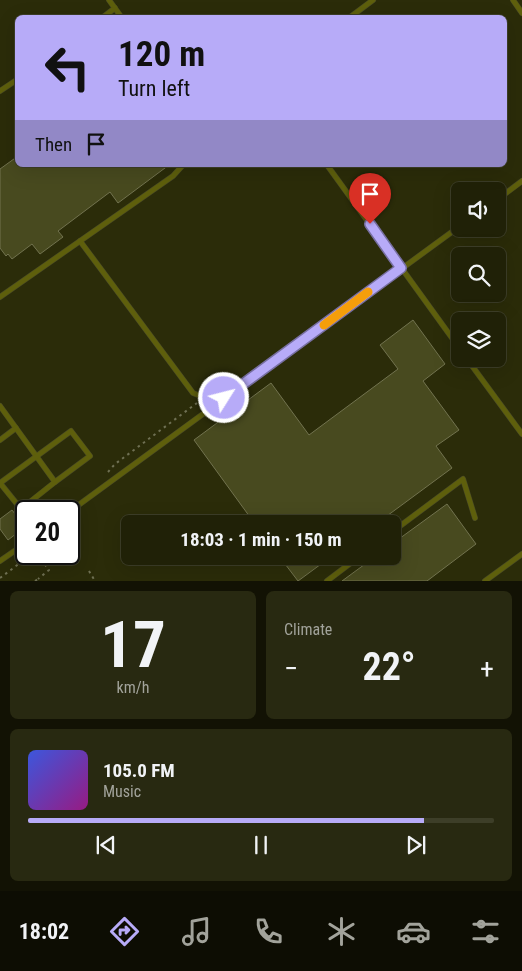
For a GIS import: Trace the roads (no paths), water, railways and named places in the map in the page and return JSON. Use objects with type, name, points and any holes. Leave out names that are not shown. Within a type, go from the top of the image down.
[{"type":"lane","points":[[109,0],[120,15]]},
{"type":"lane","points":[[353,15],[373,0]]},
{"type":"lane","points":[[513,0],[522,13]]},
{"type":"lane","points":[[106,15],[115,8]]},
{"type":"lane","points":[[0,91],[15,81]]},
{"type":"lane","points":[[0,297],[173,176],[181,167]]},
{"type":"lane","points":[[328,167],[451,336]]},
{"type":"lane","points":[[506,193],[522,181]]},
{"type":"lane","points":[[80,504],[451,232]]},
{"type":"lane","points":[[80,241],[193,393],[208,399],[224,398]]},
{"type":"lane","points":[[474,367],[522,434]]},
{"type":"lane","points":[[0,406],[55,482]]},
{"type":"lane","points":[[0,440],[16,428]]},
{"type":"lane","points":[[71,430],[90,456],[55,482],[21,509],[0,483],[71,430]]},
{"type":"lane","points":[[401,525],[463,479],[475,518]]},
{"type":"lane","points":[[0,560],[15,551]]},
{"type":"lane","points":[[485,581],[522,554]]},
{"type":"lane","points":[[327,581],[348,565]]}]
